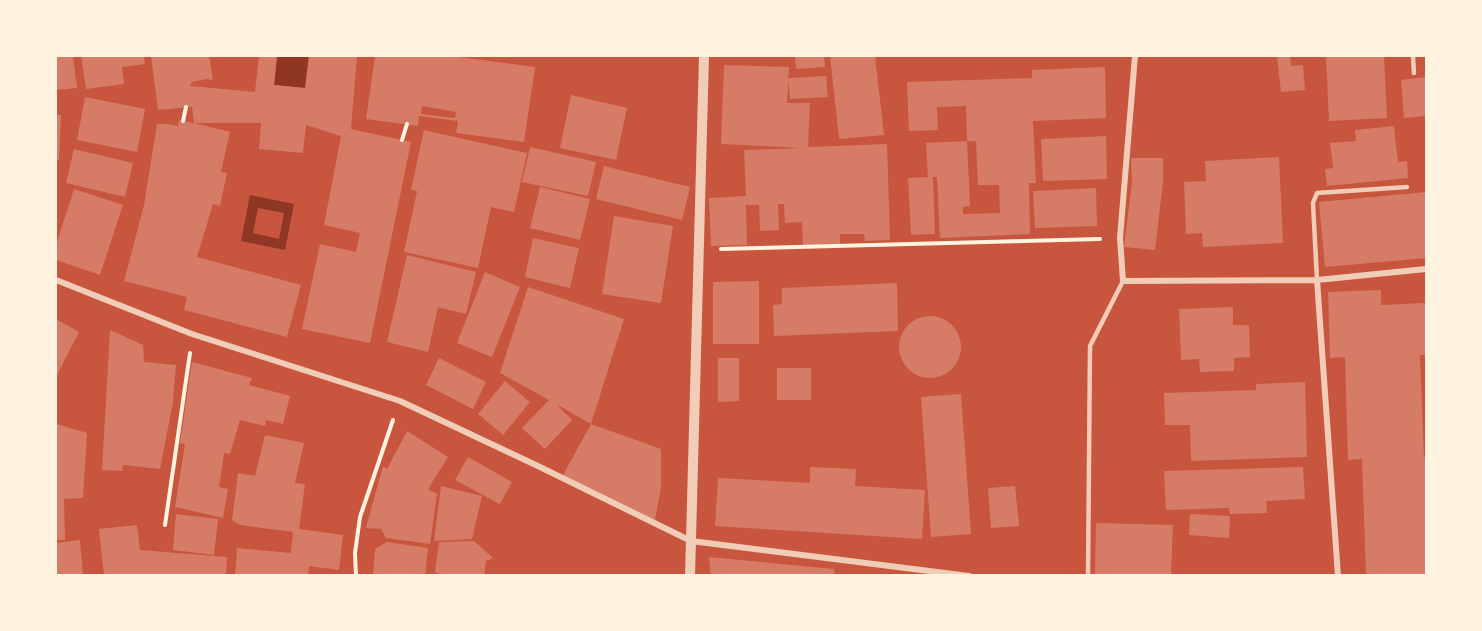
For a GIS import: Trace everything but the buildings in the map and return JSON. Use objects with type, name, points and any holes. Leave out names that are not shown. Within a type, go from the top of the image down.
[{"type":"street","points":[[690,576],[704,56]]},
{"type":"street","points":[[1135,56],[1120,238],[1123,281],[1317,280],[1426,269]]},
{"type":"street","points":[[56,280],[192,334],[400,401],[691,542],[969,576]]},
{"type":"street","points":[[1317,280],[1338,576]]},
{"type":"lane","points":[[1413,56],[1414,73]]},
{"type":"lane","points":[[1317,280],[1313,203],[1317,193],[1407,187]]},
{"type":"lane","points":[[1088,576],[1090,346],[1123,281]]},
{"type":"path","points":[[183,121],[186,107]]},
{"type":"path","points":[[402,140],[407,124]]},
{"type":"path","points":[[699,249],[1120,238]]},
{"type":"path","points":[[165,525],[192,334]]},
{"type":"path","points":[[356,576],[355,553],[360,517],[400,401]]},
{"type":"shaded area","points":[[277,56],[309,56],[305,88],[274,85]]},
{"type":"shaded area","points":[[250,195],[294,204],[285,250],[241,241]],"holes":[[[258,208],[284,213],[279,239],[253,233]]]}]
